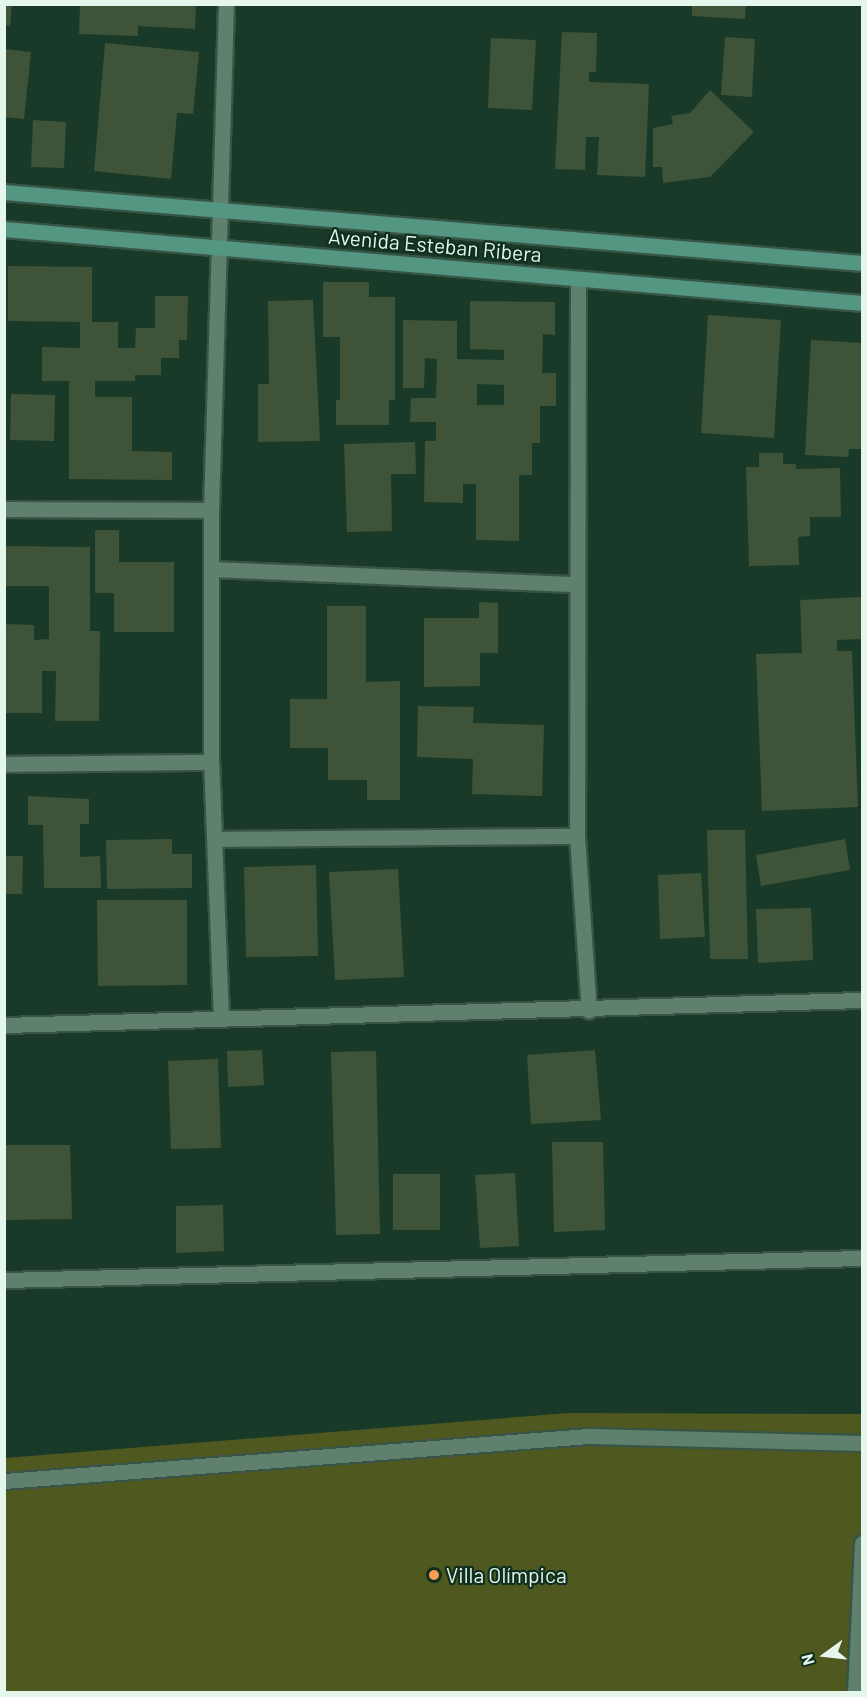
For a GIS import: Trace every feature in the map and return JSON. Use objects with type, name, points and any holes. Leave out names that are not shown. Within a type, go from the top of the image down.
[{"type":"main road","name":"Avenida Esteban Ribera","points":[[4,192],[862,263]]},
{"type":"main road","name":"Avenida Esteban Ribera","points":[[4,229],[862,303]]},
{"type":"street","points":[[221,1018],[211,762],[212,510],[217,246],[226,4]]},
{"type":"street","points":[[578,279],[577,836],[589,1011]]},
{"type":"street","points":[[4,509],[212,510]]},
{"type":"street","points":[[213,569],[576,584]]},
{"type":"street","points":[[4,764],[211,762]]},
{"type":"street","points":[[215,839],[577,836]]},
{"type":"street","points":[[4,1025],[221,1018],[589,1011],[862,1000]]},
{"type":"street","points":[[4,1280],[862,1258]]},
{"type":"street","points":[[4,1481],[589,1436],[862,1443]]},
{"type":"street","points":[[855,1692],[862,1543]]},
{"type":"green space","name":"Villa Olímpica","points":[[569,1413],[862,1414],[862,1692],[5,1692],[5,1458]]},
{"type":"building","points":[[4,4],[12,4],[10,26],[4,25]]},
{"type":"building","points":[[80,4],[196,4],[195,29],[138,26],[138,36],[79,34]]},
{"type":"building","points":[[692,4],[746,4],[745,19],[692,16]]},
{"type":"building","points":[[562,32],[597,33],[596,72],[589,72],[589,82],[649,84],[645,177],[597,175],[599,137],[586,137],[585,170],[555,169]]},
{"type":"building","points":[[725,37],[755,39],[752,97],[721,95]]},
{"type":"building","points":[[491,38],[536,40],[532,110],[488,108]]},
{"type":"building","points":[[105,43],[199,52],[193,114],[177,113],[171,179],[94,171]]},
{"type":"building","points":[[4,49],[31,52],[24,119],[4,117]]},
{"type":"building","points":[[710,90],[754,132],[710,177],[663,183],[662,167],[653,167],[653,128],[673,124],[671,116],[690,113]]},
{"type":"building","points":[[33,120],[66,122],[64,168],[31,167]]},
{"type":"building","points":[[8,266],[92,267],[92,322],[118,322],[118,348],[135,348],[136,328],[155,328],[155,296],[188,296],[187,340],[179,340],[179,358],[161,358],[161,375],[135,375],[135,381],[95,381],[95,397],[132,397],[132,451],[172,452],[172,480],[69,479],[69,381],[42,381],[42,347],[80,348],[80,322],[8,321]]},
{"type":"building","points":[[323,282],[369,282],[369,297],[395,297],[395,400],[389,400],[389,425],[336,425],[336,400],[340,400],[340,337],[323,337]]},
{"type":"building","points":[[313,300],[320,441],[258,442],[258,384],[269,384],[268,301]]},
{"type":"building","points":[[470,301],[555,302],[555,335],[543,334],[542,373],[556,373],[556,406],[540,406],[540,443],[532,443],[532,475],[519,475],[519,541],[476,540],[476,484],[463,484],[463,503],[424,502],[425,441],[436,441],[436,422],[410,422],[411,398],[436,398],[437,359],[425,358],[424,388],[403,388],[403,320],[457,321],[457,359],[504,360],[504,350],[470,349]],"holes":[[[477,384],[504,385],[504,405],[477,405]]]},
{"type":"building","points":[[708,315],[781,320],[774,438],[701,433]]},
{"type":"building","points":[[811,340],[862,343],[862,449],[849,449],[848,457],[805,455]]},
{"type":"building","points":[[11,394],[55,395],[54,441],[10,440]]},
{"type":"building","points":[[415,442],[416,474],[391,474],[392,531],[347,532],[344,444]]},
{"type":"building","points":[[759,453],[783,453],[783,464],[796,464],[796,469],[840,468],[841,517],[810,517],[810,536],[798,537],[799,565],[749,566],[746,467],[759,467]]},
{"type":"building","points":[[95,530],[119,530],[119,562],[174,562],[174,632],[114,632],[114,593],[95,593]]},
{"type":"building","points":[[5,546],[90,547],[90,631],[100,631],[99,721],[55,721],[56,671],[42,671],[42,713],[4,713],[4,624],[34,625],[34,640],[49,639],[49,586],[5,586]]},
{"type":"building","points":[[862,597],[862,639],[837,640],[837,651],[852,651],[858,807],[762,811],[756,654],[802,653],[800,600]]},
{"type":"building","points":[[479,602],[498,603],[498,653],[480,653],[480,686],[424,687],[424,618],[479,618]]},
{"type":"building","points":[[327,606],[366,606],[366,682],[400,681],[400,800],[367,800],[367,780],[328,780],[328,748],[290,748],[290,699],[327,699]]},
{"type":"building","points":[[418,706],[474,707],[473,723],[544,725],[542,796],[472,794],[473,759],[417,757]]},
{"type":"building","points":[[28,796],[89,799],[89,824],[80,824],[80,857],[100,856],[101,888],[44,888],[43,825],[28,825]]},
{"type":"building","points":[[707,830],[745,830],[748,959],[710,959]]},
{"type":"building","points":[[172,839],[172,854],[192,854],[192,888],[107,889],[106,840]]},
{"type":"building","points":[[845,839],[850,870],[761,886],[756,855]]},
{"type":"building","points":[[4,856],[23,856],[22,894],[4,894]]},
{"type":"building","points":[[316,865],[318,956],[246,957],[244,867]]},
{"type":"building","points":[[398,869],[404,977],[335,980],[329,872]]},
{"type":"building","points":[[701,873],[705,937],[660,939],[658,875]]},
{"type":"building","points":[[97,900],[187,900],[187,985],[98,986]]},
{"type":"building","points":[[811,908],[813,960],[758,963],[756,909]]},
{"type":"building","points":[[262,1050],[264,1085],[228,1087],[227,1051]]},
{"type":"building","points":[[595,1050],[601,1120],[531,1124],[527,1055]]},
{"type":"building","points":[[376,1051],[380,1234],[336,1235],[331,1052]]},
{"type":"building","points":[[218,1059],[221,1148],[171,1149],[168,1061]]},
{"type":"building","points":[[552,1142],[603,1142],[605,1230],[554,1232]]},
{"type":"building","points":[[4,1145],[70,1145],[72,1219],[4,1220]]},
{"type":"building","points":[[515,1173],[519,1246],[480,1248],[475,1175]]},
{"type":"building","points":[[393,1174],[440,1174],[440,1230],[393,1230]]},
{"type":"building","points":[[223,1205],[224,1251],[176,1253],[176,1206]]},
{"type":"place","name":"Villa Olímpica","points":[[434,1575]]}]
